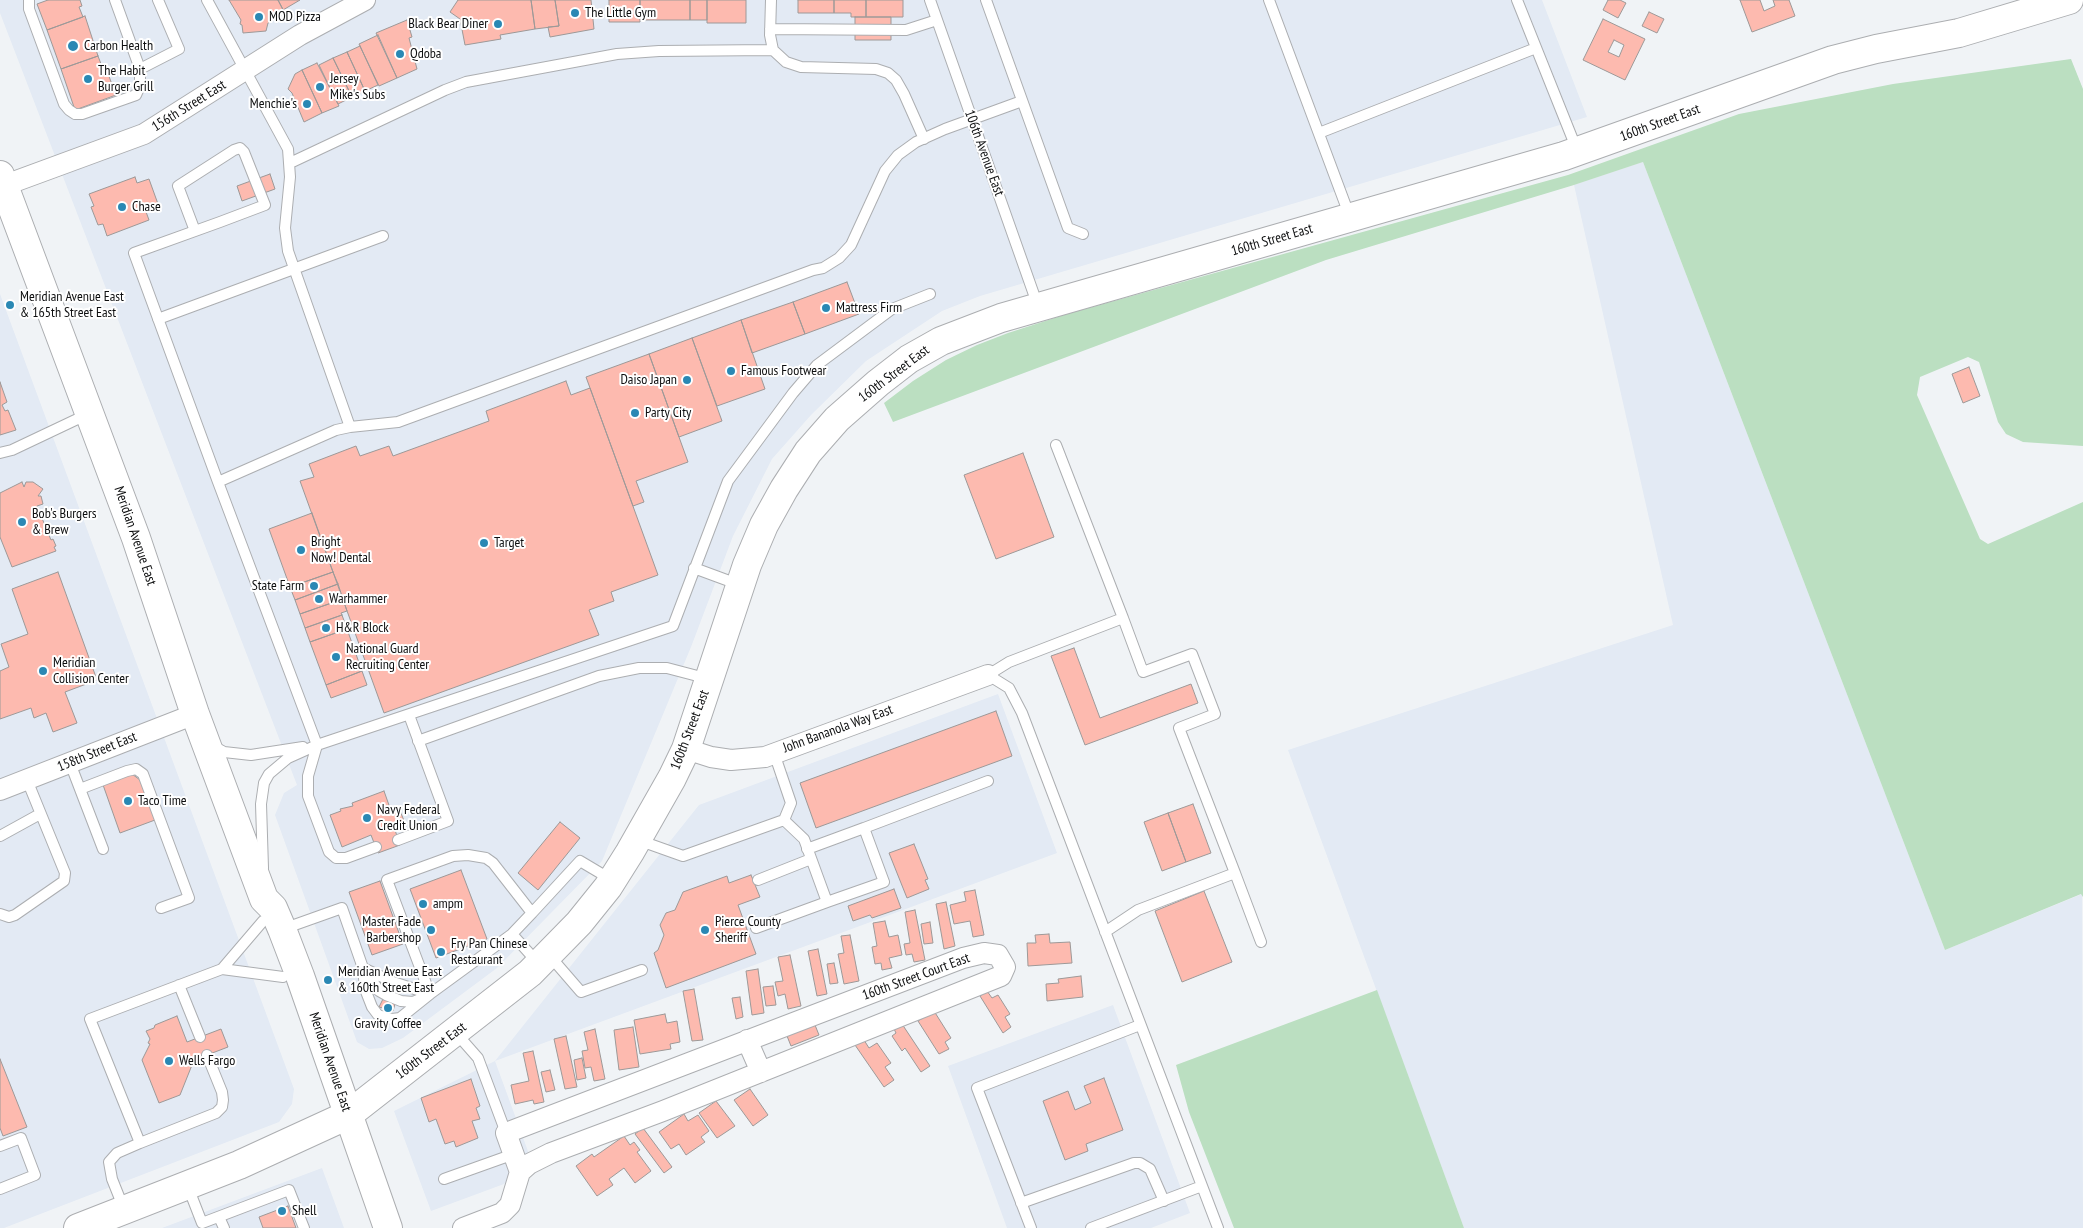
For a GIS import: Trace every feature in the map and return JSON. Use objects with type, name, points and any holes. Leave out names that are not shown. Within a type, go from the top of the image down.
[{"type":"street","name":"160th Street East","points":[[78,1228],[239,1166],[341,1118],[456,1033],[530,974],[579,923],[612,880],[672,778],[686,749],[741,585],[764,524],[784,489],[808,452],[837,419],[909,359],[941,341],[974,327],[1038,306],[1578,152],[1833,60],[1876,49],[1959,33],[2069,0]]},
{"type":"street","name":"156th Street East","points":[[1,182],[144,134],[352,3]]},
{"type":"street","name":"Meridian Avenue East","points":[[1,182],[136,538],[199,726],[270,916],[341,1118],[374,1228]]},
{"type":"street","name":"John Bananola Way East","points":[[686,749],[711,757],[731,760],[752,759],[774,753],[988,675]]},
{"type":"street","name":"158th Street East","points":[[0,790],[70,763],[199,726]]},
{"type":"street","name":"Meridian Avenue East","points":[[270,916],[283,977],[388,1228]]},
{"type":"street","name":"160th Street Court East","points":[[506,1133],[963,958],[984,952],[998,955],[1005,967],[1001,976],[551,1153],[529,1164],[517,1163]]},
{"type":"street","points":[[748,1040],[761,1072]]},
{"type":"street","points":[[463,1228],[502,1213],[510,1205],[517,1163],[506,1133]]},
{"type":"lane","points":[[28,0],[29,9],[64,104],[75,114],[82,114],[136,95],[140,86],[140,69],[115,0]]},
{"type":"lane","points":[[140,69],[179,49],[158,0]]},
{"type":"lane","points":[[207,0],[284,140],[290,163],[285,228],[288,251],[350,427]]},
{"type":"lane","points":[[771,0],[770,29],[773,50],[786,62],[801,67],[876,69],[888,73],[896,80],[904,94],[924,139]]},
{"type":"lane","name":"106th Avenue East","points":[[930,0],[1038,306]]},
{"type":"lane","points":[[986,0],[1068,228],[1084,234]]},
{"type":"lane","points":[[1269,0],[1350,217]]},
{"type":"lane","points":[[1517,0],[1578,152]]},
{"type":"lane","points":[[770,29],[906,30],[937,20]]},
{"type":"lane","points":[[1319,133],[1536,48]]},
{"type":"lane","points":[[290,163],[445,90],[486,77],[617,54],[659,51],[773,50]]},
{"type":"lane","points":[[218,482],[312,440],[350,427],[398,422],[804,273],[823,268],[840,258],[851,245],[885,171],[898,154],[924,139],[1022,101]]},
{"type":"lane","points":[[195,231],[178,186],[240,148],[244,152],[265,205],[220,222],[134,253],[317,746],[308,776],[308,796],[329,852],[336,858],[346,858],[376,847]]},
{"type":"lane","points":[[158,319],[383,236]]},
{"type":"lane","points":[[270,916],[261,804],[264,783],[270,774],[288,758],[317,746],[673,626],[728,481],[799,386],[817,365],[892,309],[930,294]]},
{"type":"lane","points":[[0,453],[12,450],[90,414]]},
{"type":"lane","points":[[1056,445],[1144,672],[1192,654],[1215,714],[1179,728],[1261,942]]},
{"type":"lane","points":[[694,568],[741,585]]},
{"type":"lane","points":[[1123,618],[1009,662],[988,675],[1009,688],[1022,713],[1218,1228]]},
{"type":"lane","points":[[418,741],[599,676],[638,668],[667,668],[710,679]]},
{"type":"lane","points":[[398,840],[448,821],[409,714]]},
{"type":"lane","points":[[199,726],[215,748],[224,752],[251,755],[317,746]]},
{"type":"lane","points":[[637,839],[683,856],[784,820],[791,803],[774,753]]},
{"type":"lane","points":[[70,763],[103,849]]},
{"type":"lane","points":[[80,789],[127,771],[136,770],[143,774],[189,898],[161,908]]},
{"type":"lane","points":[[0,914],[9,917],[16,915],[64,881],[65,873],[27,780]]},
{"type":"lane","points":[[807,849],[988,781]]},
{"type":"lane","points":[[0,836],[40,814]]},
{"type":"lane","points":[[784,820],[804,839],[827,902]]},
{"type":"lane","points":[[756,928],[884,882],[864,828]]},
{"type":"lane","points":[[430,994],[386,880],[453,856],[468,855],[486,858],[493,863],[532,913]]},
{"type":"lane","points":[[758,880],[811,859]]},
{"type":"lane","points":[[140,1144],[90,1019],[222,969],[270,916],[342,908],[363,968],[365,989],[372,1007],[378,1015],[392,1020],[400,1018],[512,934],[580,861],[612,880]]},
{"type":"lane","points":[[1105,932],[1138,910],[1235,873]]},
{"type":"lane","points":[[512,934],[581,992],[642,970]]},
{"type":"lane","points":[[363,968],[393,982],[430,994]]},
{"type":"lane","points":[[363,968],[379,991],[401,1001],[413,1002],[430,994]]},
{"type":"lane","points":[[222,969],[283,977]]},
{"type":"lane","points":[[179,986],[200,1037]]},
{"type":"lane","points":[[1031,1228],[977,1088],[1140,1025]]},
{"type":"lane","points":[[456,1033],[478,1058],[506,1133]]},
{"type":"lane","points":[[124,1210],[112,1178],[109,1162],[116,1153],[216,1113],[222,1107],[222,1092],[207,1055]]},
{"type":"lane","points":[[0,1146],[21,1138],[35,1175],[0,1189]]},
{"type":"lane","points":[[444,1179],[517,1163]]},
{"type":"lane","points":[[1021,1203],[1134,1163],[1140,1163],[1150,1169],[1164,1201]]},
{"type":"lane","points":[[188,1186],[202,1223],[289,1190],[299,1222]]},
{"type":"lane","points":[[1091,1228],[1202,1186]]},
{"type":"lane","points":[[220,1217],[224,1228]]},
{"type":"shaded area","points":[[0,0],[1542,0],[1587,117],[980,296],[942,311],[866,361],[811,415],[772,459],[733,536],[691,647],[602,861],[497,968],[403,1038],[382,1048],[369,1049],[357,1042],[275,815],[284,793],[297,785],[0,13]]},
{"type":"shaded area","points":[[1643,162],[1945,950],[2082,894],[2083,1228],[1464,1228],[1288,750],[1673,625],[1574,185]]},
{"type":"shaded area","points":[[0,294],[294,1089],[292,1104],[279,1122],[4,1228],[0,1228]]},
{"type":"shaded area","points":[[998,694],[1057,853],[495,1061],[699,805]]},
{"type":"shaded area","points":[[1113,1005],[1190,1213],[1151,1228],[1007,1228],[948,1066]]},
{"type":"shaded area","points":[[495,1061],[529,1154],[504,1184],[431,1211],[394,1111]]},
{"type":"shaded area","points":[[322,1168],[344,1228],[162,1228]]},
{"type":"green space","points":[[2071,59],[2083,89],[2083,446],[2023,442],[2006,434],[1998,422],[1979,362],[1968,357],[1920,377],[1917,395],[1980,539],[1988,544],[2083,502],[2083,897],[2081,894],[1945,950],[1643,162],[1574,185],[1326,260],[893,422],[884,403],[913,381],[946,360],[1008,333],[1067,314],[1568,175],[1739,114],[1893,84]]},
{"type":"green space","points":[[1377,990],[1464,1228],[1234,1228],[1189,1112],[1176,1065]]},
{"type":"building","points":[[48,0],[80,0],[82,6],[79,7],[83,17],[47,30],[37,4]]},
{"type":"building","name":"MOD Pizza","points":[[229,0],[278,0],[285,13],[268,23],[266,31],[243,33],[242,25],[240,24],[241,20]]},
{"type":"building","points":[[278,0],[300,0],[283,10]]},
{"type":"building","name":"Black Bear Diner","points":[[458,0],[531,0],[535,29],[500,35],[501,39],[465,45],[460,19],[450,12]]},
{"type":"building","points":[[531,0],[555,0],[559,26],[535,29]]},
{"type":"building","name":"The Little Gym","points":[[555,0],[591,0],[594,29],[550,37],[548,27],[559,26]]},
{"type":"building","points":[[609,0],[640,0],[640,22],[609,22]]},
{"type":"building","points":[[640,0],[690,0],[690,20],[640,20]]},
{"type":"building","points":[[690,0],[707,0],[707,20],[690,20]]},
{"type":"building","points":[[707,0],[746,0],[746,23],[707,23]]},
{"type":"building","points":[[798,0],[834,0],[834,13],[798,13]]},
{"type":"building","points":[[834,0],[866,0],[866,17],[851,17],[851,13],[834,13]]},
{"type":"building","points":[[866,0],[903,0],[903,17],[866,17]]},
{"type":"building","points":[[1608,0],[1620,0],[1626,3],[1618,18],[1603,10]]},
{"type":"building","points":[[1740,0],[1760,0],[1764,11],[1775,6],[1773,0],[1789,0],[1795,16],[1752,32]]},
{"type":"building","points":[[1649,12],[1664,19],[1657,33],[1642,26]]},
{"type":"building","name":"Carbon Health","points":[[85,16],[98,56],[61,69],[47,30]]},
{"type":"building","points":[[855,17],[891,17],[891,40],[855,40]]},
{"type":"building","points":[[1603,19],[1645,39],[1625,80],[1583,60]],"holes":[[[1614,40],[1624,45],[1619,57],[1608,52]]]},
{"type":"building","name":"Qdoba","points":[[407,20],[412,37],[409,38],[417,69],[397,78],[376,33]]},
{"type":"building","points":[[378,35],[397,78],[379,86],[359,44]]},
{"type":"building","points":[[360,46],[378,85],[365,91],[347,52]]},
{"type":"building","points":[[347,52],[365,91],[352,97],[333,58]]},
{"type":"building","name":"The Habit Burger Grill","points":[[98,56],[104,72],[107,71],[116,95],[75,110],[61,69]]},
{"type":"building","points":[[333,58],[352,97],[338,104],[319,65]]},
{"type":"building","name":"Jersey Mike's Subs","points":[[317,63],[339,106],[322,113],[302,70]]},
{"type":"building","name":"Menchie's","points":[[302,70],[322,113],[304,122],[292,93],[288,89],[295,74]]},
{"type":"building","points":[[270,174],[275,189],[242,201],[237,186]]},
{"type":"building","name":"Chase","points":[[135,177],[137,183],[149,179],[158,204],[145,209],[149,220],[107,236],[103,224],[98,225],[91,207],[94,206],[89,194]]},
{"type":"building","name":"Mattress Firm","points":[[847,282],[859,314],[805,334],[793,302]]},
{"type":"building","points":[[793,302],[805,334],[752,353],[741,320]]},
{"type":"building","name":"Famous Footwear","points":[[741,320],[765,389],[717,406],[692,338]]},
{"type":"building","points":[[692,338],[722,421],[679,437],[649,354]]},
{"type":"building","name":"Party City","points":[[649,354],[688,462],[636,481],[644,502],[633,506],[586,377]]},
{"type":"building","points":[[1969,367],[1980,396],[1963,403],[1952,374]]},
{"type":"building","name":"Target","points":[[566,381],[571,395],[590,388],[658,575],[611,592],[614,601],[589,610],[599,635],[384,713],[300,481],[314,477],[309,464],[356,446],[360,456],[389,446],[393,456],[489,421],[486,411]]},
{"type":"building","points":[[0,382],[7,402],[2,405],[5,411],[8,410],[16,430],[0,435]]},
{"type":"building","points":[[1023,453],[1054,537],[996,559],[964,475]]},
{"type":"building","name":"Bob's Burgers & Brew","points":[[22,482],[24,487],[26,482],[33,482],[43,489],[38,496],[41,496],[43,504],[37,506],[51,540],[53,539],[56,546],[54,547],[56,551],[12,567],[0,537],[0,493]]},
{"type":"building","name":"Bright Now! Dental","points":[[312,513],[333,572],[290,587],[269,529]]},
{"type":"building","points":[[58,572],[97,680],[65,692],[77,723],[53,732],[46,713],[34,718],[31,708],[0,719],[0,671],[9,667],[1,644],[28,634],[12,589]]},
{"type":"building","name":"State Farm","points":[[333,572],[338,584],[295,600],[290,587]]},
{"type":"building","name":"Warhammer","points":[[338,584],[343,599],[300,614],[295,600]]},
{"type":"building","points":[[343,599],[347,611],[341,613],[342,615],[305,628],[300,614]]},
{"type":"building","name":"H&R Block","points":[[342,615],[347,629],[310,642],[305,628]]},
{"type":"building","name":"National Guard Recruiting Center","points":[[347,629],[362,671],[326,685],[310,642]]},
{"type":"building","points":[[1074,648],[1100,718],[1191,684],[1198,703],[1085,745],[1051,656]]},
{"type":"building","points":[[362,671],[367,685],[331,698],[326,685]]},
{"type":"building","points":[[996,711],[1012,756],[816,828],[800,783]]},
{"type":"building","name":"Taco Time","points":[[132,774],[140,780],[155,820],[120,833],[102,782]]},
{"type":"building","points":[[384,791],[390,808],[398,806],[405,823],[394,827],[400,845],[378,853],[371,835],[342,847],[330,815],[341,811],[340,809],[353,806],[352,803]]},
{"type":"building","points":[[1193,804],[1211,853],[1186,862],[1168,813]]},
{"type":"building","points":[[1168,813],[1186,862],[1162,871],[1144,822]]},
{"type":"building","points":[[560,822],[580,838],[538,890],[518,873]]},
{"type":"building","points":[[914,844],[928,879],[925,880],[929,889],[907,898],[889,853]]},
{"type":"building","points":[[461,870],[487,939],[436,958],[410,889]]},
{"type":"building","name":"Pierce County Sheriff","points":[[751,875],[760,897],[738,905],[756,954],[666,988],[654,953],[658,950],[664,935],[660,925],[666,913],[675,910],[683,892],[727,876],[729,883]]},
{"type":"building","points":[[380,881],[403,944],[372,955],[349,892]]},
{"type":"building","points":[[894,889],[901,908],[872,918],[870,915],[853,921],[848,906]]},
{"type":"building","points":[[975,890],[984,935],[973,937],[970,921],[954,924],[950,905],[966,901],[964,892]]},
{"type":"building","points":[[1204,891],[1232,962],[1182,982],[1155,911]]},
{"type":"building","points":[[946,902],[955,946],[944,949],[936,904]]},
{"type":"building","points":[[915,910],[925,960],[914,962],[912,954],[906,955],[904,944],[910,943],[905,912]]},
{"type":"building","points":[[885,921],[889,937],[898,935],[902,955],[889,958],[892,968],[882,970],[881,963],[875,964],[872,947],[877,946],[873,923]]},
{"type":"building","points":[[930,922],[933,943],[924,944],[921,924]]},
{"type":"building","points":[[1049,934],[1050,943],[1070,942],[1072,963],[1028,966],[1027,943],[1036,943],[1035,935]]},
{"type":"building","points":[[850,935],[859,981],[844,984],[838,954],[844,953],[841,936]]},
{"type":"building","points":[[818,949],[827,994],[817,996],[808,951]]},
{"type":"building","points":[[790,955],[801,1006],[788,1009],[785,994],[778,996],[775,982],[783,981],[778,957]]},
{"type":"building","points":[[834,963],[838,983],[830,984],[827,964]]},
{"type":"building","points":[[758,969],[764,1013],[752,1015],[746,971]]},
{"type":"building","points":[[1081,976],[1083,997],[1047,1001],[1046,984],[1059,983],[1058,979]]},
{"type":"building","points":[[773,986],[776,1005],[766,1006],[763,987]]},
{"type":"building","points":[[694,989],[703,1040],[692,1041],[683,991]]},
{"type":"building","points":[[987,991],[992,998],[998,995],[1010,1014],[1005,1017],[1011,1027],[1003,1033],[980,996]]},
{"type":"building","points":[[740,997],[743,1017],[736,1019],[732,998]]},
{"type":"building","points":[[383,999],[395,1004],[393,1011],[379,1007]]},
{"type":"building","points":[[934,1011],[951,1038],[945,1042],[949,1049],[939,1054],[918,1021]]},
{"type":"building","points":[[665,1014],[667,1023],[677,1021],[680,1042],[670,1044],[671,1049],[640,1054],[634,1020]]},
{"type":"building","points":[[177,1016],[187,1042],[221,1029],[228,1047],[194,1060],[180,1095],[159,1103],[142,1060],[150,1044],[148,1043],[150,1039],[146,1031]]},
{"type":"building","points":[[813,1020],[819,1035],[791,1046],[785,1031]]},
{"type":"building","points":[[902,1024],[930,1066],[921,1072],[905,1048],[902,1051],[892,1036],[896,1033],[894,1029]]},
{"type":"building","points":[[633,1027],[639,1067],[619,1070],[614,1030]]},
{"type":"building","points":[[595,1029],[605,1079],[594,1081],[591,1067],[585,1068],[582,1051],[588,1050],[584,1032]]},
{"type":"building","points":[[566,1036],[577,1087],[565,1089],[554,1039]]},
{"type":"building","points":[[864,1040],[869,1048],[877,1043],[891,1063],[885,1067],[894,1080],[884,1087],[855,1045]]},
{"type":"building","points":[[533,1051],[544,1102],[534,1104],[533,1100],[515,1104],[511,1085],[529,1081],[523,1053]]},
{"type":"building","points":[[582,1058],[586,1078],[577,1080],[574,1060]]},
{"type":"building","points":[[0,1059],[27,1127],[3,1136],[0,1128]]},
{"type":"building","points":[[550,1070],[555,1090],[546,1092],[541,1072]]},
{"type":"building","points":[[1104,1078],[1123,1130],[1086,1144],[1088,1151],[1065,1160],[1043,1101],[1068,1091],[1075,1110],[1091,1103],[1084,1086]]},
{"type":"building","points":[[471,1079],[480,1106],[476,1108],[480,1119],[472,1121],[478,1138],[456,1147],[454,1141],[445,1144],[436,1119],[429,1122],[421,1098]]},
{"type":"building","points":[[750,1089],[768,1115],[753,1126],[734,1100]]},
{"type":"building","points":[[716,1101],[735,1126],[717,1138],[699,1113]]},
{"type":"building","points":[[684,1114],[688,1121],[698,1115],[709,1131],[701,1137],[705,1142],[686,1155],[679,1144],[671,1149],[659,1132]]},
{"type":"building","points":[[643,1128],[672,1167],[664,1173],[635,1134]]},
{"type":"building","points":[[624,1136],[630,1145],[634,1142],[640,1150],[637,1152],[651,1171],[635,1183],[624,1168],[609,1179],[613,1185],[597,1196],[576,1166],[592,1154],[594,1157]]},
{"type":"building","name":"Shell","points":[[288,1206],[296,1228],[263,1228],[259,1217]]},
{"type":"place","name":"The Little Gym","points":[[575,13]]},
{"type":"place","name":"MOD Pizza","points":[[259,17]]},
{"type":"place","name":"Black Bear Diner","points":[[498,24]]},
{"type":"place","name":"Carbon Health","points":[[73,46]]},
{"type":"place","name":"Qdoba","points":[[400,54]]},
{"type":"place","name":"The Habit Burger Grill","points":[[88,79]]},
{"type":"place","name":"Jersey Mike's Subs","points":[[320,87]]},
{"type":"place","name":"Menchie's","points":[[307,104]]},
{"type":"place","name":"Chase","points":[[122,207]]},
{"type":"place","name":"Meridian Avenue East & 165th Street East","points":[[10,305]]},
{"type":"place","name":"Mattress Firm","points":[[826,308]]},
{"type":"place","name":"Famous Footwear","points":[[731,371]]},
{"type":"place","name":"Daiso Japan","points":[[687,380]]},
{"type":"place","name":"Party City","points":[[635,413]]},
{"type":"place","name":"Bob's Burgers & Brew","points":[[22,522]]},
{"type":"place","name":"Target","points":[[484,543]]},
{"type":"place","name":"Bright Now! Dental","points":[[301,550]]},
{"type":"place","name":"State Farm","points":[[314,586]]},
{"type":"place","name":"Warhammer","points":[[319,599]]},
{"type":"place","name":"H&R Block","points":[[326,628]]},
{"type":"place","name":"National Guard Recruiting Center","points":[[336,657]]},
{"type":"place","name":"Meridian Collision Center","points":[[43,671]]},
{"type":"place","name":"Taco Time","points":[[128,801]]},
{"type":"place","name":"Navy Federal Credit Union","points":[[367,818]]},
{"type":"place","name":"ampm","points":[[423,904]]},
{"type":"place","name":"Master Fade Barbershop","points":[[431,930]]},
{"type":"place","name":"Pierce County Sheriff","points":[[705,930]]},
{"type":"place","name":"Fry Pan Chinese Restaurant","points":[[441,952]]},
{"type":"place","name":"Meridian Avenue East & 160th Street East","points":[[328,980]]},
{"type":"place","name":"Gravity Coffee","points":[[388,1008]]},
{"type":"place","name":"Wells Fargo","points":[[169,1061]]},
{"type":"place","name":"Shell","points":[[282,1211]]}]
